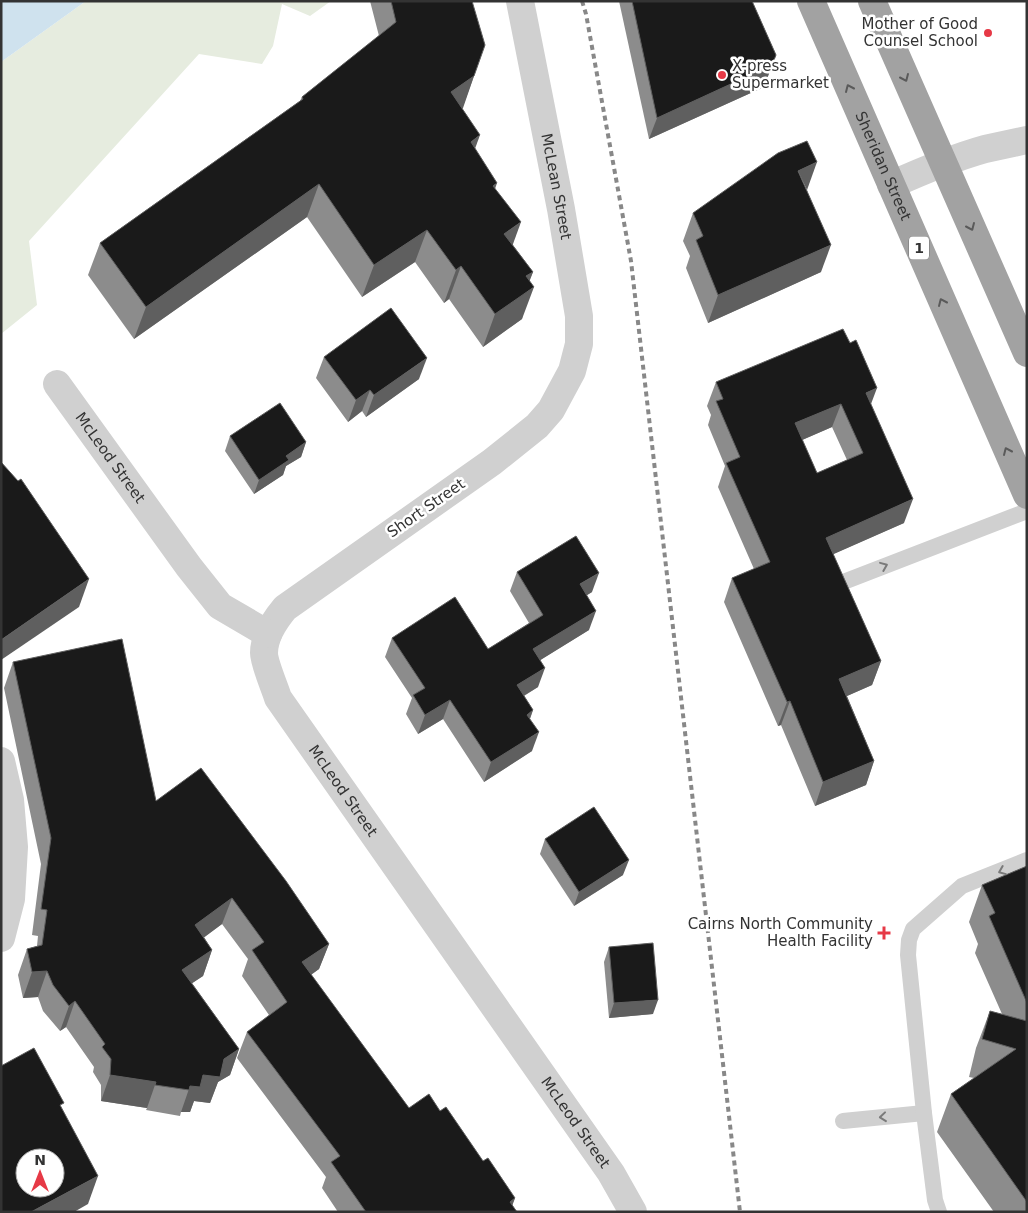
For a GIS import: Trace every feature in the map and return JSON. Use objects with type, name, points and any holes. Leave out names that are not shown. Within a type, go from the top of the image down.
[{"type":"highway","name":"Sheridan Street","points":[[811,1],[1027,495]]},
{"type":"highway","points":[[872,1],[1027,353]]},
{"type":"street","name":"McLean Street","points":[[520,1],[561,209],[579,316],[579,344],[572,371]]},
{"type":"street","points":[[891,185],[942,163],[987,148],[1027,140]]},
{"type":"street","name":"Short Street","points":[[268,634],[285,608],[492,462],[537,426],[551,410],[572,371]]},
{"type":"street","name":"McLeod Street","points":[[57,384],[189,568],[220,606],[268,634],[264,654],[278,698],[612,1173],[633,1212]]},
{"type":"street","points":[[1,761],[10,800],[14,848],[11,899],[1,938]]},
{"type":"lane","points":[[846,581],[1027,511]]},
{"type":"lane","points":[[939,1212],[934,1200],[924,1113],[908,955],[909,940],[913,929],[962,886],[1027,860]]},
{"type":"lane","points":[[842,1121],[924,1113]]},
{"type":"shaded area","points":[[86,1],[331,1],[310,16],[282,4],[273,46],[262,64],[199,54],[29,241],[37,305],[1,334],[1,62]]},
{"type":"water","points":[[1,1],[86,1],[1,62]]},
{"type":"building","points":[[391,1],[472,1],[485,45],[474,76],[451,92],[480,135],[471,142],[497,183],[493,186],[521,222],[504,234],[533,272],[526,276],[534,287],[495,314],[461,266],[456,270],[427,230],[374,265],[319,184],[146,307],[100,243],[303,99],[302,97],[396,22]]},
{"type":"building","points":[[632,1],[752,1],[776,55],[772,65],[657,118]]},
{"type":"building","points":[[807,141],[817,162],[798,171],[831,245],[718,295],[696,240],[703,236],[693,213],[778,153]]},
{"type":"building","points":[[391,308],[427,358],[374,395],[370,390],[356,400],[324,357]]},
{"type":"building","points":[[843,329],[850,343],[856,340],[877,388],[866,393],[913,499],[826,538],[881,661],[839,679],[874,761],[823,782],[790,701],[787,702],[732,578],[770,562],[726,463],[740,457],[716,401],[723,399],[716,382]],"holes":[[[841,404],[863,453],[817,473],[795,423]]]},
{"type":"building","points":[[280,403],[306,442],[286,456],[289,460],[259,480],[230,436]]},
{"type":"building","points":[[1,462],[18,481],[21,479],[89,579],[1,640]]},
{"type":"building","points":[[576,536],[599,573],[580,584],[596,611],[533,649],[545,668],[517,685],[533,710],[527,715],[539,732],[491,762],[450,700],[425,715],[413,695],[425,688],[392,638],[455,597],[488,649],[543,615],[517,572]]},
{"type":"building","points":[[122,639],[156,801],[201,768],[286,881],[329,944],[302,962],[409,1108],[429,1094],[440,1111],[446,1107],[483,1161],[488,1158],[515,1198],[510,1202],[517,1212],[366,1212],[331,1162],[340,1156],[247,1032],[287,1002],[252,950],[264,942],[232,898],[195,925],[212,950],[182,970],[239,1049],[224,1059],[220,1077],[203,1075],[200,1087],[190,1086],[189,1090],[155,1085],[156,1082],[110,1075],[111,1059],[102,1047],[105,1044],[75,1001],[69,1006],[53,985],[47,971],[32,972],[27,949],[42,945],[47,910],[41,909],[51,838],[13,662]]},
{"type":"building","points":[[594,807],[629,860],[579,892],[545,839]]},
{"type":"building","points":[[1027,866],[1027,1003],[989,916],[995,913],[982,885]]},
{"type":"building","points":[[653,943],[658,1000],[614,1003],[609,947]]},
{"type":"building","points":[[990,1011],[1027,1021],[1027,1202],[951,1094],[1016,1049],[982,1039]]},
{"type":"building","points":[[34,1048],[64,1103],[60,1105],[98,1176],[65,1194],[65,1148],[15,1148],[15,1198],[57,1198],[31,1212],[1,1212],[1,1066]]},
{"type":"railway","points":[[582,1],[586,14],[631,261],[740,1212]]},
{"type":"place","name":"Mother of Good Counsel School","points":[[988,33]]},
{"type":"place","name":"X-press Supermarket","points":[[722,75]]},
{"type":"place","name":"Cairns North Community Health Facility","points":[[884,933]]}]
